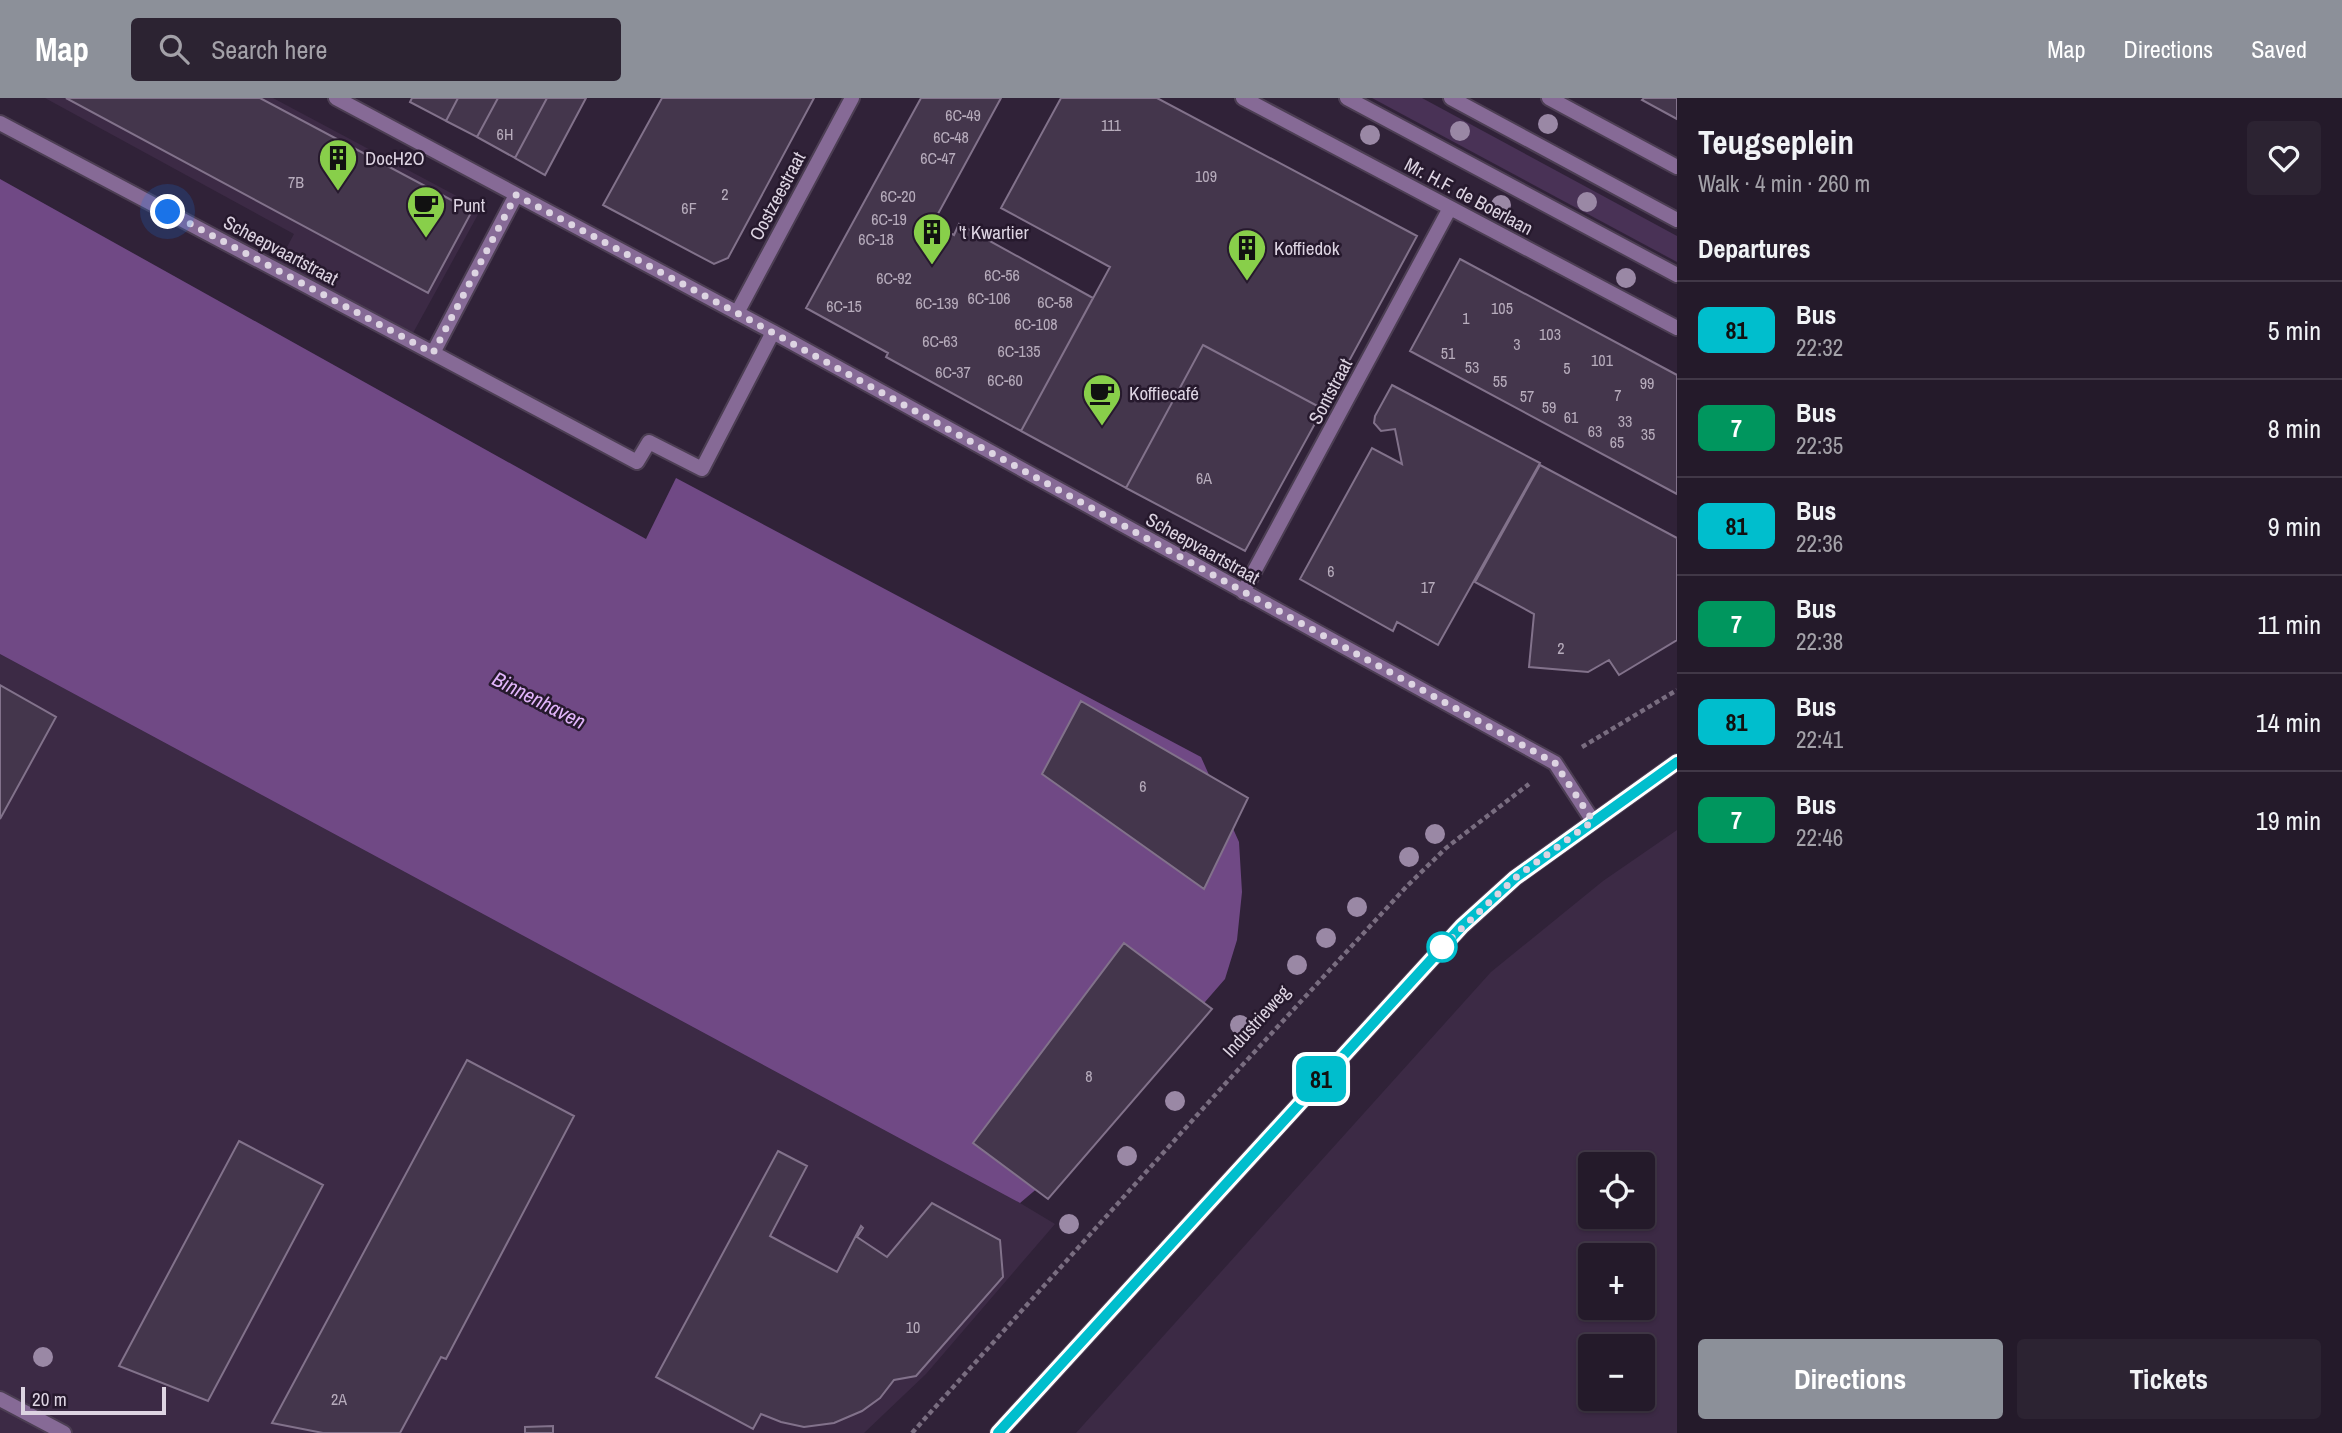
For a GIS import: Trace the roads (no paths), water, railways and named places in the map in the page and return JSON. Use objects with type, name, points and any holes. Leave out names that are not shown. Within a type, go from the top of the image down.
[{"type":"street","name":"Scheepvaartstraat","points":[[336,98],[773,332],[1555,763],[1593,821]]},
{"type":"street","name":"Oostzeestraat","points":[[737,313],[852,98]]},
{"type":"street","name":"Mr. H.F. de Boerlaan","points":[[1243,98],[1677,328]]},
{"type":"street","name":"Mr. H.F. de Boerlaan","points":[[1347,98],[1677,275]]},
{"type":"street","points":[[1451,98],[1677,220]]},
{"type":"street","points":[[1549,98],[1677,167]]},
{"type":"street","name":"Scheepvaartstraat","points":[[0,123],[637,463],[649,442],[702,469],[773,332]]},
{"type":"street","points":[[433,353],[516,195]]},
{"type":"street","name":"Sontstraat","points":[[1243,592],[1450,208]]},
{"type":"street","points":[[998,1433],[1462,926],[1515,878],[1677,762]]},
{"type":"street","points":[[0,1399],[64,1433]]},
{"type":"water","name":"Binnenhaven","points":[[0,179],[646,539],[676,478],[1201,757],[1239,842],[1242,892],[1237,940],[1225,979],[1059,1170],[1020,1203],[0,654]]},
{"type":"place","name":"DocH2O","points":[[338,192]]},
{"type":"place","name":"Punt","points":[[426,239]]},
{"type":"place","name":"'t Kwartier","points":[[932,266]]},
{"type":"place","name":"Koffiedok","points":[[1247,282]]},
{"type":"place","name":"Koffiecafé","points":[[1102,427]]}]
